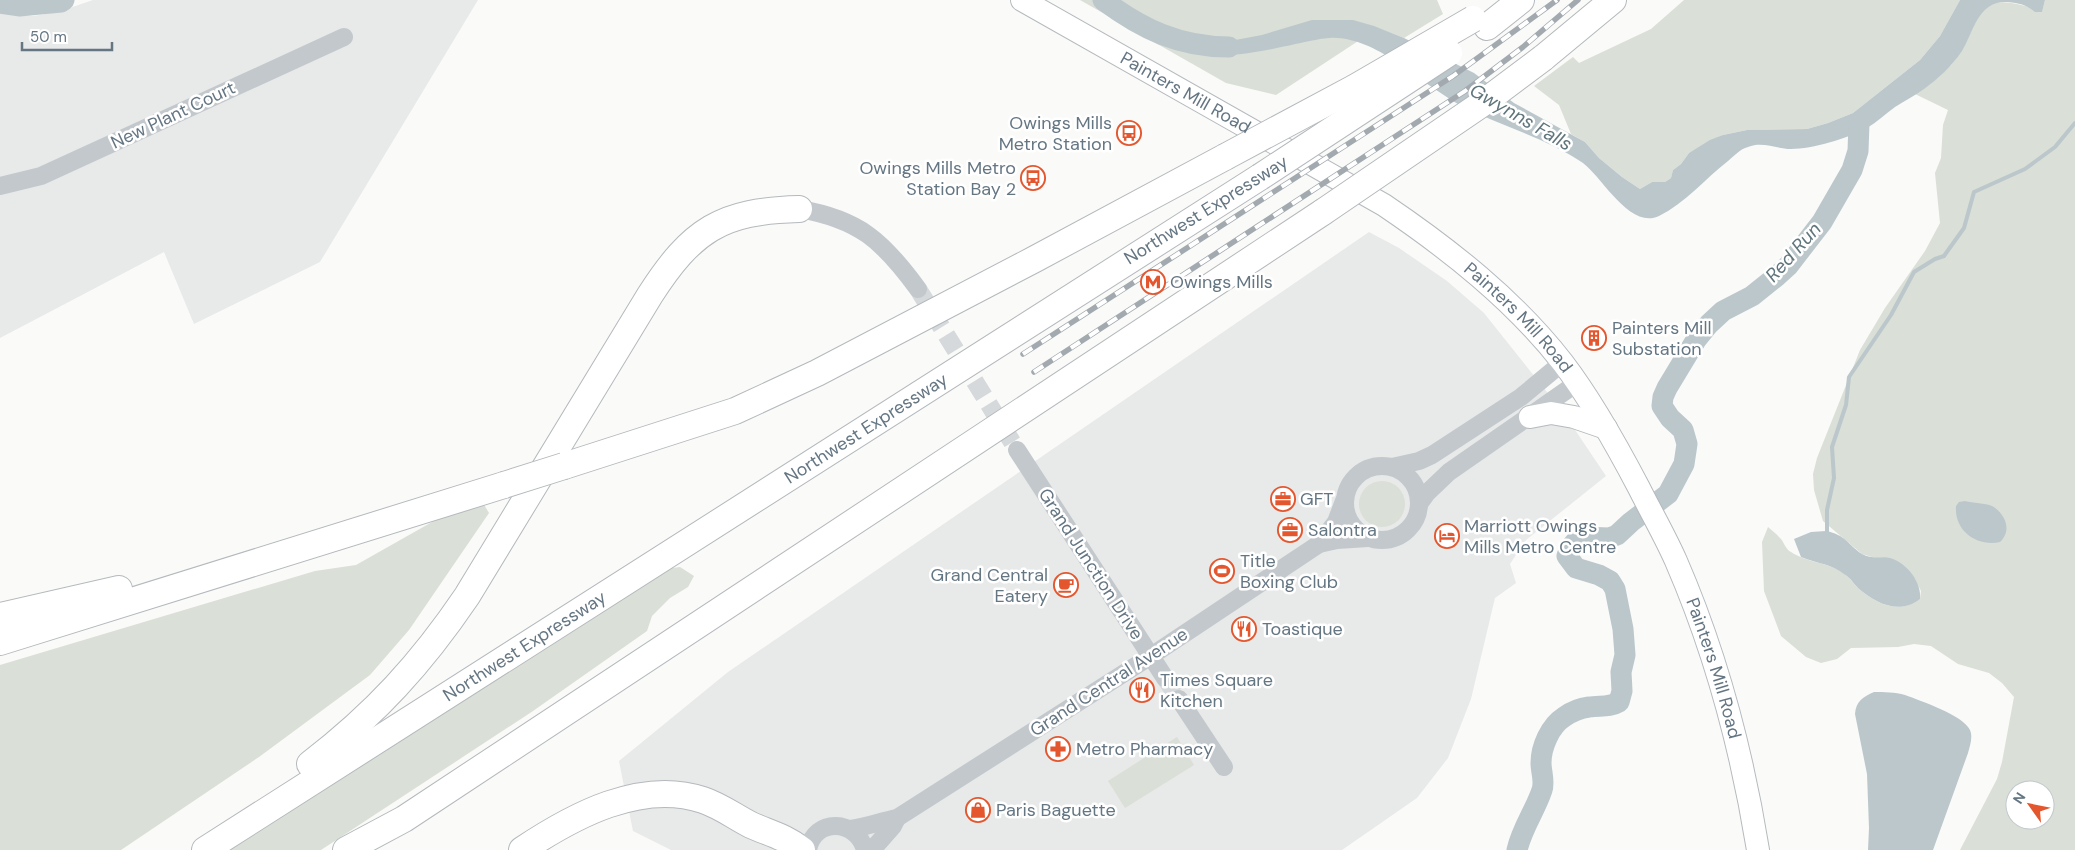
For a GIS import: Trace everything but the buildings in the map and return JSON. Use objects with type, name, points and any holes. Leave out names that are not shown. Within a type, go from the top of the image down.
[{"type":"highway","points":[[0,642],[735,411],[809,376],[1035,259],[1354,88],[1480,23],[1504,0]]},
{"type":"highway","name":"Northwest Expressway","points":[[205,850],[1260,177],[1480,23],[1521,0]]},
{"type":"highway","points":[[362,850],[404,819],[1323,212],[1483,103],[1543,58],[1613,0]]},
{"type":"highway","points":[[186,850],[308,766],[338,743],[366,719],[419,663],[467,596],[650,295],[667,269],[682,251],[711,226],[724,220],[768,210],[799,209]]},
{"type":"highway","points":[[0,616],[293,550]]},
{"type":"highway","points":[[522,850],[564,823],[615,802],[665,793],[702,800],[721,807],[752,825],[792,841],[802,850]]},
{"type":"highway","points":[[346,850],[404,819]]},
{"type":"main road","name":"Painters Mill Road","points":[[1022,0],[1334,177],[1399,216],[1436,242],[1491,288],[1528,324],[1562,363],[1606,428],[1675,560],[1711,652],[1742,762],[1758,850]]},
{"type":"main road","points":[[1530,417],[1551,413],[1574,417],[1606,428]]},
{"type":"street","name":"New Plant Court","points":[[0,186],[40,176],[344,37]]},
{"type":"street","points":[[799,209],[821,213],[857,227],[890,254],[918,289]]},
{"type":"street","name":"Grand Central Avenue","points":[[808,850],[812,839],[818,832],[826,828],[836,826],[850,829],[872,826],[897,818],[1151,656],[1319,544],[1336,522],[1348,488],[1354,478],[1364,470],[1376,466],[1392,467],[1419,461],[1436,452],[1520,397],[1562,363]]},
{"type":"street","name":"Grand Central Avenue","points":[[1319,544],[1338,540],[1368,538],[1386,540],[1398,537],[1408,530],[1415,520],[1419,504],[1426,493],[1449,472],[1576,383]]},
{"type":"street","name":"Grand Junction Drive","points":[[1017,450],[1165,678]]},
{"type":"street","points":[[1392,467],[1403,472],[1412,481],[1417,492],[1419,504]]},
{"type":"street","points":[[1344,501],[1346,514],[1352,526],[1368,538]]},
{"type":"street","points":[[1179,699],[1224,767]]},
{"type":"street","name":"Grand Central Avenue","points":[[872,850],[893,826],[897,818]]},
{"type":"street","points":[[850,829],[862,839],[865,850]]},
{"type":"shaded area","points":[[93,0],[478,0],[320,262],[194,324],[164,252],[0,338],[0,13],[33,16],[58,12]]},
{"type":"shaded area","points":[[1080,0],[1437,0],[1443,14],[1404,38],[1378,28],[1276,95],[1226,83]]},
{"type":"shaded area","points":[[1684,0],[1960,0],[1940,36],[1920,60],[1853,113],[1807,129],[1747,130],[1723,135],[1689,153],[1681,164],[1673,170],[1671,178],[1665,182],[1652,182],[1640,189],[1599,158],[1585,142],[1571,134],[1559,105],[1534,86],[1573,57],[1579,63],[1651,29]]},
{"type":"shaded area","points":[[2045,0],[2075,0],[2075,850],[1960,850],[1997,779],[2014,697],[2002,683],[1989,673],[1958,664],[1931,646],[1914,644],[1898,647],[1851,648],[1837,659],[1821,663],[1806,657],[1781,636],[1764,591],[1762,542],[1768,527],[1781,539],[1789,551],[1797,556],[1839,570],[1847,575],[1865,594],[1888,606],[1904,606],[1920,599],[1921,591],[1915,579],[1882,557],[1862,554],[1823,521],[1814,490],[1813,474],[1817,458],[1860,350],[1885,308],[1925,251],[1940,223],[1935,173],[1941,158],[1943,125],[1948,110],[1915,94],[1934,81],[1956,59],[1964,47],[1977,18],[1987,7],[2000,2],[2018,4],[2042,11]]},
{"type":"shaded area","points":[[1369,232],[1399,248],[1447,281],[1484,313],[1563,412],[1606,476],[1526,540],[1510,564],[1516,583],[1495,598],[1471,699],[1448,758],[1417,798],[1342,850],[671,850],[633,831],[619,761],[728,672]]},
{"type":"shaded area","points":[[1382,481],[1395,485],[1401,491],[1405,504],[1401,517],[1395,523],[1382,527],[1369,523],[1363,517],[1359,504],[1363,491],[1369,485]]},
{"type":"shaded area","points":[[483,503],[489,513],[409,630],[370,675],[259,757],[121,850],[0,850],[0,665],[315,571],[356,565],[448,513]]},
{"type":"shaded area","points":[[680,567],[694,576],[688,587],[670,598],[652,616],[647,631],[533,711],[321,850],[218,850],[665,569]]},
{"type":"shaded area","points":[[1177,737],[1194,765],[1125,808],[1108,781]]},
{"type":"water","name":"Gwynns Falls","points":[[1960,0],[2045,0],[2042,12],[2035,12],[2026,6],[2012,2],[1998,3],[1983,11],[1962,51],[1945,72],[1924,89],[1895,107],[1867,128],[1841,139],[1800,149],[1785,149],[1764,145],[1754,145],[1745,148],[1678,204],[1659,216],[1648,218],[1638,216],[1627,209],[1583,163],[1553,146],[1458,104],[1371,47],[1345,39],[1329,38],[1241,54],[1223,55],[1209,53],[1201,47],[1210,41],[1230,41],[1262,35],[1312,20],[1353,20],[1374,26],[1404,38],[1474,73],[1514,103],[1585,142],[1599,158],[1640,189],[1652,182],[1665,182],[1671,178],[1673,170],[1681,164],[1689,153],[1710,140],[1723,135],[1747,130],[1807,129],[1853,113],[1920,60],[1940,36]]},
{"type":"water","points":[[1965,501],[1992,506],[2001,513],[2006,523],[2006,533],[2000,542],[1983,542],[1975,539],[1963,530],[1956,515],[1956,506],[1959,502]]},
{"type":"water","points":[[1826,531],[1842,537],[1866,556],[1889,558],[1899,562],[1913,575],[1919,587],[1920,599],[1904,606],[1888,606],[1865,594],[1839,571],[1801,557],[1794,539],[1811,532]]},
{"type":"water","points":[[1874,692],[1901,694],[1931,705],[1959,719],[1970,730],[1971,739],[1968,753],[1933,850],[1868,850],[1867,774],[1855,714],[1861,700]]},
{"type":"waterway","name":"Gwynns Falls","points":[[0,3],[19,6],[61,2],[64,0]]},
{"type":"waterway","name":"Gwynns Falls","points":[[1103,0],[1132,20],[1177,40],[1194,44],[1229,47]]},
{"type":"waterway","name":"Red Run","points":[[1517,850],[1522,834],[1542,790],[1541,757],[1554,726],[1576,710],[1612,705],[1619,702],[1622,691],[1621,672],[1625,655],[1623,629],[1615,589],[1610,581],[1599,575],[1576,568],[1567,556],[1570,548],[1583,537],[1609,538],[1617,535],[1668,494],[1684,464],[1687,444],[1683,430],[1670,418],[1662,406],[1667,388],[1696,340],[1709,324],[1723,311],[1752,296],[1777,276],[1788,266],[1822,222],[1852,170],[1858,151],[1859,123]]},
{"type":"waterway","points":[[1827,534],[1827,510],[1834,478],[1832,447],[1846,405],[1849,377],[1891,315],[1914,272],[1935,259],[1944,256],[1964,228],[1974,192],[2025,169],[2055,147],[2075,123]]},
{"type":"tunnel","points":[[918,289],[1017,450]]},
{"type":"tunnel","points":[[1165,678],[1179,699]]},
{"type":"railway","points":[[1023,354],[1453,76],[1557,0]]},
{"type":"railway","points":[[1034,372],[1465,91],[1523,47],[1578,0]]},
{"type":"place","name":"Owings Mills Metro Station","points":[[1129,133]]},
{"type":"place","name":"Owings Mills Metro Station Bay 2","points":[[1033,178]]},
{"type":"place","name":"Owings Mills","points":[[1153,282]]},
{"type":"place","name":"Painters Mill Substation","points":[[1594,338]]},
{"type":"place","name":"GFT","points":[[1283,499]]},
{"type":"place","name":"Salontra","points":[[1290,530]]},
{"type":"place","name":"Marriott Owings Mills Metro Centre","points":[[1447,536]]},
{"type":"place","name":"Title Boxing Club","points":[[1222,571]]},
{"type":"place","name":"Grand Central Eatery","points":[[1066,585]]},
{"type":"place","name":"Toastique","points":[[1244,629]]},
{"type":"place","name":"Times Square Kitchen","points":[[1142,690]]},
{"type":"place","name":"Metro Pharmacy","points":[[1058,749]]},
{"type":"place","name":"Paris Baguette","points":[[978,810]]}]
